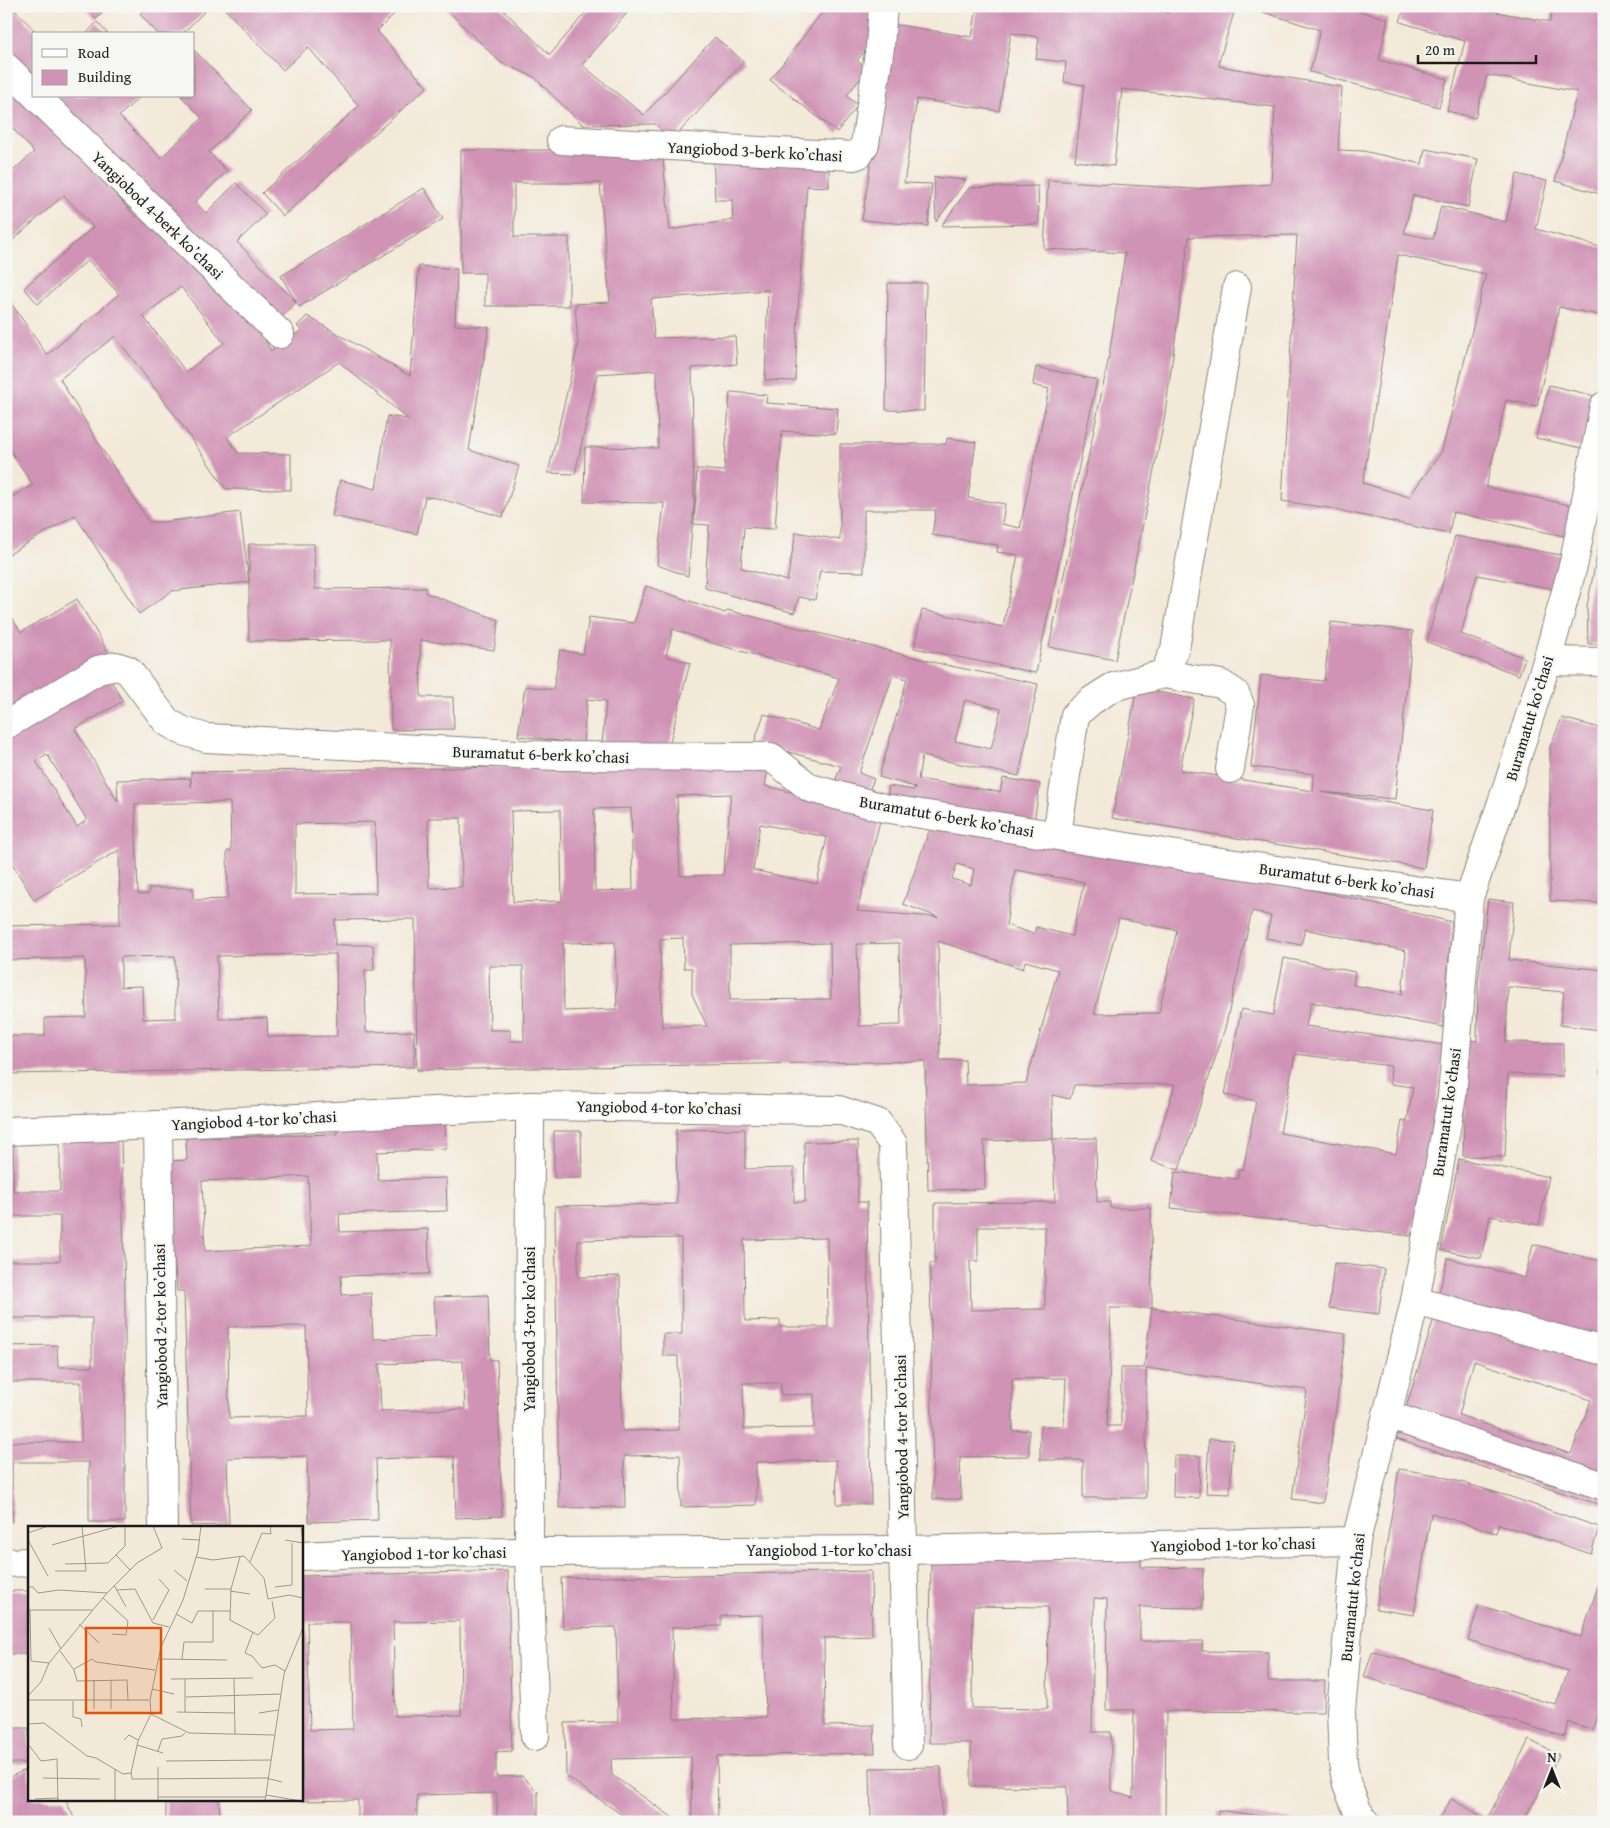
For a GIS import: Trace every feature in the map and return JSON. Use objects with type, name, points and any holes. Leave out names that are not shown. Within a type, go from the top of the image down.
[{"type":"street","name":"Yangiobod 3-berk koʼchasi","points":[[561,140],[854,156],[859,154],[864,144],[880,47],[884,6]]},
{"type":"street","name":"Yangiobod 4-berk koʼchasi","points":[[6,67],[32,92]]},
{"type":"street","name":"Yangiobod 4-berk koʼchasi","points":[[38,98],[280,334]]},
{"type":"street","points":[[1164,674],[1175,649],[1237,287]]},
{"type":"street","name":"Buramatut koʻchasi","points":[[1366,1822],[1358,1812],[1347,1785],[1343,1763],[1341,1720],[1356,1541],[1415,1301],[1452,1096],[1469,898],[1547,661],[1574,562],[1604,406]]},
{"type":"street","points":[[1547,661],[1604,662]]},
{"type":"street","name":"Buramatut 6-berk koʼchasi","points":[[6,726],[98,670],[116,666],[128,670],[166,722],[183,731],[206,738],[555,756],[771,757],[810,788],[884,808],[1208,860],[1469,898]]},
{"type":"street","points":[[1057,835],[1075,715],[1091,701],[1113,687],[1164,674],[1222,684],[1235,693],[1240,705],[1230,769]]},
{"type":"street","name":"Yangiobod 4-tor koʼchasi","points":[[6,1131],[530,1106],[839,1110],[878,1123],[893,1144],[908,1746]]},
{"type":"street","name":"Yangiobod 3-tor koʼchasi","points":[[530,1106],[529,1552],[535,1736]]},
{"type":"street","name":"Yangiobod 2-tor koʼchasi","points":[[158,1125],[163,1526]]},
{"type":"street","points":[[1415,1301],[1604,1351]]},
{"type":"street","points":[[1387,1415],[1604,1486]]},
{"type":"street","name":"Yangiobod 1-tor koʼchasi","points":[[302,1556],[362,1553],[904,1550],[1356,1541]]},
{"type":"street","points":[[6,1563],[28,1562]]},
{"type":"building","points":[[6,6],[11,6],[36,32],[32,32],[32,78],[6,52]]},
{"type":"building","points":[[83,6],[109,6],[96,19]]},
{"type":"building","points":[[148,6],[210,6],[184,32],[156,32],[140,14]]},
{"type":"building","points":[[222,6],[402,6],[377,31],[427,87],[283,216],[262,193],[359,106],[308,47],[283,70]]},
{"type":"building","points":[[443,6],[499,6],[550,55],[591,6],[633,6],[582,65],[644,115],[715,37],[744,62],[672,140],[655,124],[583,125],[534,77],[500,62]]},
{"type":"building","points":[[827,6],[871,6],[874,39],[857,61],[868,69],[846,96],[858,105],[837,132],[770,80]]},
{"type":"building","points":[[977,6],[1110,6],[1168,13],[1170,6],[1236,6],[1219,66],[1342,87],[1338,150],[1363,151],[1422,164],[1425,149],[1478,159],[1468,207],[1413,195],[1404,233],[1433,239],[1441,206],[1506,222],[1517,174],[1547,181],[1536,229],[1604,248],[1604,316],[1559,307],[1537,406],[1506,400],[1486,487],[1574,506],[1568,537],[1453,512],[1449,534],[1328,508],[1282,501],[1297,235],[1189,237],[1164,421],[1115,660],[1049,647],[1108,362],[1125,253],[1044,249],[1048,180],[1193,189],[1271,184],[1275,107],[1122,89],[1114,166],[1075,161],[1084,85],[1064,82],[1066,62],[1036,59],[1039,37],[1011,33],[999,111],[917,99],[904,183],[932,184],[928,226],[862,220],[892,24],[972,37]],"holes":[[[1398,255],[1486,274],[1442,451],[1409,497],[1363,483]]]},
{"type":"building","points":[[1244,6],[1341,6],[1388,19],[1379,60],[1447,79],[1439,107],[1310,72],[1320,30]]},
{"type":"building","points":[[1405,6],[1476,6],[1475,8],[1550,22],[1553,6],[1604,6],[1604,136],[1599,158],[1604,159],[1604,195],[1555,181],[1577,92],[1487,75],[1475,118],[1447,111],[1465,41],[1400,22]]},
{"type":"building","points":[[97,22],[106,32],[88,32]]},
{"type":"building","points":[[195,51],[252,110],[209,152],[227,171],[195,202],[206,213],[236,183],[266,214],[237,242],[296,302],[275,324],[52,98],[139,98],[119,116],[161,158],[202,118],[183,98],[195,98]]},
{"type":"building","points":[[6,75],[20,88],[136,217],[141,213],[246,306],[271,351],[302,330],[297,326],[307,316],[410,376],[419,266],[457,269],[455,325],[489,327],[469,450],[519,466],[503,517],[437,498],[425,497],[417,534],[332,516],[340,480],[376,489],[387,416],[408,419],[339,362],[227,437],[238,453],[291,454],[291,490],[226,489],[175,415],[115,336],[60,379],[149,522],[163,522],[240,512],[249,582],[172,591],[139,614],[75,515],[6,556],[6,500],[33,485],[6,444],[6,296],[47,355],[119,294],[88,260],[38,304],[24,288],[93,227],[64,195],[6,246],[6,177],[34,152],[6,121]],"holes":[[[181,287],[224,343],[186,372],[143,316]]]},
{"type":"building","points":[[461,150],[662,150],[670,230],[733,220],[732,200],[715,200],[713,152],[757,154],[758,166],[805,162],[829,163],[829,187],[807,186],[799,290],[795,381],[765,380],[768,290],[651,299],[654,338],[735,336],[737,364],[692,368],[694,504],[688,576],[657,565],[664,503],[584,502],[585,447],[658,448],[657,370],[597,374],[575,474],[548,473],[578,345],[575,304],[610,302],[600,183],[514,183],[514,237],[569,237],[569,306],[485,306],[485,273],[461,273]]},
{"type":"building","points":[[934,177],[966,180],[936,222]]},
{"type":"building","points":[[1038,186],[1039,224],[941,226],[969,188]]},
{"type":"building","points":[[424,188],[443,219],[299,307],[281,276]]},
{"type":"building","points":[[888,283],[926,283],[924,411],[886,410]]},
{"type":"building","points":[[1036,367],[1097,380],[1036,673],[914,648],[922,610],[1003,627],[1018,555],[997,552],[998,545],[932,535],[936,510],[864,510],[864,572],[820,571],[815,600],[799,597],[794,613],[705,588],[709,525],[694,524],[697,469],[724,471],[730,392],[767,395],[766,403],[838,408],[836,434],[782,431],[775,529],[744,527],[741,568],[787,581],[796,532],[840,540],[840,444],[946,444],[947,438],[976,442],[968,498],[1005,504],[1002,524],[1020,528],[1049,389],[1033,385]]},
{"type":"building","points":[[1549,385],[1595,396],[1582,448],[1536,438]]},
{"type":"building","points":[[1603,525],[1604,644],[1588,644],[1587,606]]},
{"type":"building","points":[[1455,536],[1561,555],[1555,589],[1477,575],[1461,634],[1525,658],[1519,675],[1427,642]]},
{"type":"building","points":[[249,544],[314,544],[315,589],[426,588],[426,593],[499,620],[494,650],[420,640],[421,697],[453,697],[454,729],[391,730],[390,640],[249,641]]},
{"type":"building","points":[[646,586],[725,613],[727,610],[941,664],[1038,684],[1019,776],[922,756],[918,779],[1000,792],[1003,778],[1040,784],[1033,828],[886,802],[889,786],[914,790],[915,787],[879,777],[907,679],[893,675],[859,773],[874,779],[866,798],[833,786],[841,766],[754,743],[764,714],[819,730],[839,678],[715,644],[673,629],[666,656],[690,663],[668,749],[602,745],[606,701],[587,699],[583,744],[518,736],[525,686],[553,690],[560,650],[583,654],[589,617],[634,623]],"holes":[[[965,700],[1001,709],[991,749],[955,741]]]},
{"type":"building","points":[[77,599],[108,652],[6,713],[6,609],[21,632]]},
{"type":"building","points":[[1331,622],[1413,631],[1395,799],[1321,792],[1433,810],[1424,868],[1112,818],[1137,688],[1194,699],[1180,770],[1313,791],[1314,774],[1251,767],[1261,675],[1324,681]]},
{"type":"building","points":[[106,672],[123,701],[75,729],[118,802],[117,780],[190,778],[191,787],[191,772],[769,763],[765,786],[882,813],[857,911],[938,917],[903,904],[933,820],[1229,872],[1452,922],[1443,1027],[1311,1002],[1306,1026],[1445,1045],[1423,1191],[1411,1236],[1171,1208],[1175,1172],[1238,1179],[1239,1169],[1243,1170],[1256,1101],[1225,1095],[1241,1009],[1273,1015],[1284,958],[1355,972],[1353,985],[1402,994],[1406,951],[1305,929],[1301,945],[1266,938],[1271,916],[1252,911],[1225,1028],[1179,1170],[1151,1161],[1175,1084],[1074,1085],[1070,1099],[1052,1095],[1053,1139],[984,1141],[985,1189],[928,1190],[925,1061],[417,1070],[415,919],[335,920],[335,945],[373,945],[374,970],[365,970],[366,1032],[414,1031],[414,1067],[6,1074],[6,1036],[45,1036],[45,1018],[86,1017],[85,958],[6,960],[6,926],[120,924],[119,850],[34,900],[6,853],[6,730]],"holes":[[[47,754],[87,820],[77,827],[36,761]],[[731,794],[723,875],[680,876],[677,796]],[[230,802],[231,851],[227,851],[228,899],[193,900],[193,888],[149,888],[149,894],[138,894],[135,804]],[[631,808],[633,890],[595,891],[594,809]],[[560,810],[562,901],[513,902],[511,811]],[[428,818],[461,818],[462,887],[429,888]],[[375,822],[376,893],[295,894],[295,824]],[[760,824],[827,837],[817,884],[753,870]],[[957,864],[974,869],[971,885],[952,879]],[[1015,870],[1084,882],[1072,936],[1036,927],[1034,934],[1006,925]],[[1119,919],[1177,930],[1159,1013],[1094,1014]],[[683,938],[684,968],[692,968],[692,994],[707,1026],[662,1027],[660,939]],[[938,941],[1023,969],[1025,961],[1058,970],[1026,1083],[966,1085],[965,1060],[940,1060]],[[615,942],[617,1009],[564,1011],[563,943]],[[830,943],[831,999],[730,1000],[730,945]],[[899,943],[901,1025],[859,1026],[857,944]],[[336,954],[337,1036],[268,1037],[267,1018],[219,1019],[217,956]],[[175,956],[176,1018],[143,1019],[142,986],[121,987],[121,957]],[[489,966],[523,966],[524,1041],[510,1041],[510,1030],[490,1030]],[[1295,1054],[1391,1066],[1390,1084],[1413,1087],[1407,1122],[1402,1121],[1396,1154],[1280,1133]]]},
{"type":"building","points":[[1562,718],[1604,729],[1604,770],[1600,769],[1601,871],[1604,872],[1604,903],[1550,901],[1550,747]]},
{"type":"building","points":[[1488,899],[1514,902],[1509,960],[1604,970],[1604,1004],[1600,1030],[1560,1025],[1564,992],[1508,987],[1506,1042],[1563,1043],[1563,1076],[1508,1074],[1505,1157],[1463,1156],[1466,1040],[1477,1041],[1478,983]]},
{"type":"building","points":[[1600,1030],[1604,1030],[1604,1108],[1601,1108]]},
{"type":"building","points":[[445,1116],[446,1149],[377,1152],[378,1180],[446,1178],[447,1211],[339,1214],[340,1232],[428,1229],[429,1274],[341,1276],[342,1295],[371,1293],[373,1339],[436,1337],[434,1297],[488,1295],[490,1360],[497,1360],[502,1516],[456,1518],[454,1456],[376,1459],[378,1520],[309,1522],[307,1456],[227,1458],[229,1525],[191,1526],[184,1291],[177,1291],[166,1161],[187,1160],[186,1138],[337,1134],[337,1119]],"holes":[[[308,1176],[311,1246],[205,1251],[202,1181]],[[306,1326],[308,1416],[229,1418],[228,1327]],[[463,1361],[465,1409],[381,1411],[379,1364]]]},
{"type":"building","points":[[745,1129],[745,1169],[794,1168],[794,1202],[805,1202],[804,1142],[858,1141],[858,1202],[867,1202],[871,1504],[837,1504],[836,1460],[756,1462],[756,1505],[681,1507],[680,1455],[624,1456],[625,1507],[559,1508],[555,1206],[677,1204],[676,1130]],"holes":[[[681,1238],[682,1334],[663,1334],[663,1356],[678,1356],[679,1430],[622,1431],[620,1276],[578,1277],[578,1240]],[[827,1238],[828,1327],[780,1327],[780,1320],[745,1321],[744,1240]],[[743,1383],[781,1383],[781,1395],[814,1394],[814,1428],[744,1429]]]},
{"type":"building","points":[[554,1131],[581,1131],[582,1178],[554,1178]]},
{"type":"building","points":[[1096,1138],[1097,1202],[1110,1202],[1110,1208],[1151,1208],[1152,1308],[1346,1334],[1323,1503],[1292,1499],[1307,1390],[1146,1368],[1146,1498],[1083,1498],[1083,1460],[1040,1460],[1040,1426],[1064,1426],[1066,1378],[1012,1379],[1013,1431],[1029,1430],[1029,1456],[960,1457],[961,1499],[933,1499],[930,1263],[935,1263],[935,1203],[1055,1202],[1053,1139]],"holes":[[[978,1227],[1045,1227],[1045,1309],[971,1310],[970,1261],[978,1261]],[[1110,1308],[1152,1308],[1144,1368],[1121,1368],[1121,1426],[1107,1426],[1111,1343]]]},
{"type":"building","points":[[6,1140],[13,1140],[13,1191],[60,1191],[60,1140],[121,1140],[125,1292],[125,1522],[89,1522],[89,1462],[12,1462],[12,1522],[6,1522],[6,1442],[81,1442],[81,1382],[6,1382],[6,1346],[57,1345],[58,1367],[92,1367],[92,1318],[6,1318],[6,1261],[60,1261],[60,1216],[6,1216]]},
{"type":"building","points":[[1459,1159],[1549,1177],[1539,1225],[1490,1216],[1481,1258],[1441,1250]]},
{"type":"building","points":[[1533,1244],[1604,1262],[1604,1327],[1600,1341],[1437,1300],[1448,1258],[1525,1278]]},
{"type":"building","points":[[1334,1263],[1384,1269],[1379,1314],[1329,1308]]},
{"type":"building","points":[[1437,1309],[1604,1362],[1604,1506],[1396,1439]],"holes":[[[1474,1361],[1591,1400],[1571,1454],[1459,1415]]]},
{"type":"building","points":[[1209,1439],[1233,1440],[1230,1494],[1206,1493]]},
{"type":"building","points":[[1174,1456],[1200,1456],[1199,1498],[1173,1497]]},
{"type":"building","points":[[1399,1469],[1437,1475],[1508,1496],[1599,1527],[1591,1554],[1499,1524],[1496,1533],[1431,1513],[1414,1615],[1376,1609]]},
{"type":"building","points":[[931,1557],[1141,1559],[1141,1567],[1203,1568],[1202,1608],[1140,1607],[1140,1641],[1203,1641],[1202,1651],[1268,1652],[1268,1681],[1325,1681],[1324,1712],[1166,1711],[1165,1822],[1068,1822],[1067,1787],[971,1786],[971,1743],[929,1743]],"holes":[[[1094,1598],[1107,1599],[1106,1710],[1134,1710],[1133,1798],[1111,1791],[1111,1732],[1092,1732]],[[973,1606],[1048,1607],[1047,1709],[972,1708]]]},
{"type":"building","points":[[1604,1568],[1604,1700],[1593,1730],[1569,1722],[1565,1737],[1364,1677],[1373,1651],[1556,1705],[1568,1671],[1468,1640],[1479,1605],[1581,1637]]},
{"type":"building","points":[[508,1571],[512,1751],[496,1752],[496,1777],[522,1776],[538,1792],[538,1822],[497,1822],[497,1793],[417,1795],[417,1822],[358,1822],[358,1800],[302,1801],[302,1576]],"holes":[[[460,1621],[461,1715],[395,1716],[393,1622]],[[307,1622],[351,1622],[353,1729],[310,1730]]]},
{"type":"building","points":[[871,1571],[872,1636],[824,1638],[825,1726],[874,1725],[875,1753],[717,1756],[718,1822],[692,1822],[691,1757],[611,1759],[612,1775],[679,1822],[625,1822],[625,1817],[566,1776],[565,1723],[618,1722],[616,1627],[563,1628],[561,1578]],"holes":[[[763,1615],[766,1717],[674,1719],[672,1627],[721,1626],[721,1616]]]},
{"type":"building","points":[[6,1591],[28,1591],[28,1654],[6,1654]]},
{"type":"building","points":[[6,1728],[28,1728],[28,1763],[6,1763]]},
{"type":"building","points":[[1529,1740],[1559,1755],[1523,1822],[1438,1822],[1451,1799],[1487,1819]]},
{"type":"building","points":[[941,1767],[942,1822],[871,1822],[870,1768]]},
{"type":"building","points":[[28,1768],[28,1800],[65,1800],[76,1822],[6,1822],[6,1779]]},
{"type":"building","points":[[166,1800],[219,1800],[220,1822],[166,1822]]},
{"type":"building","points":[[1218,1810],[1301,1821],[1301,1822],[1217,1822]]}]
